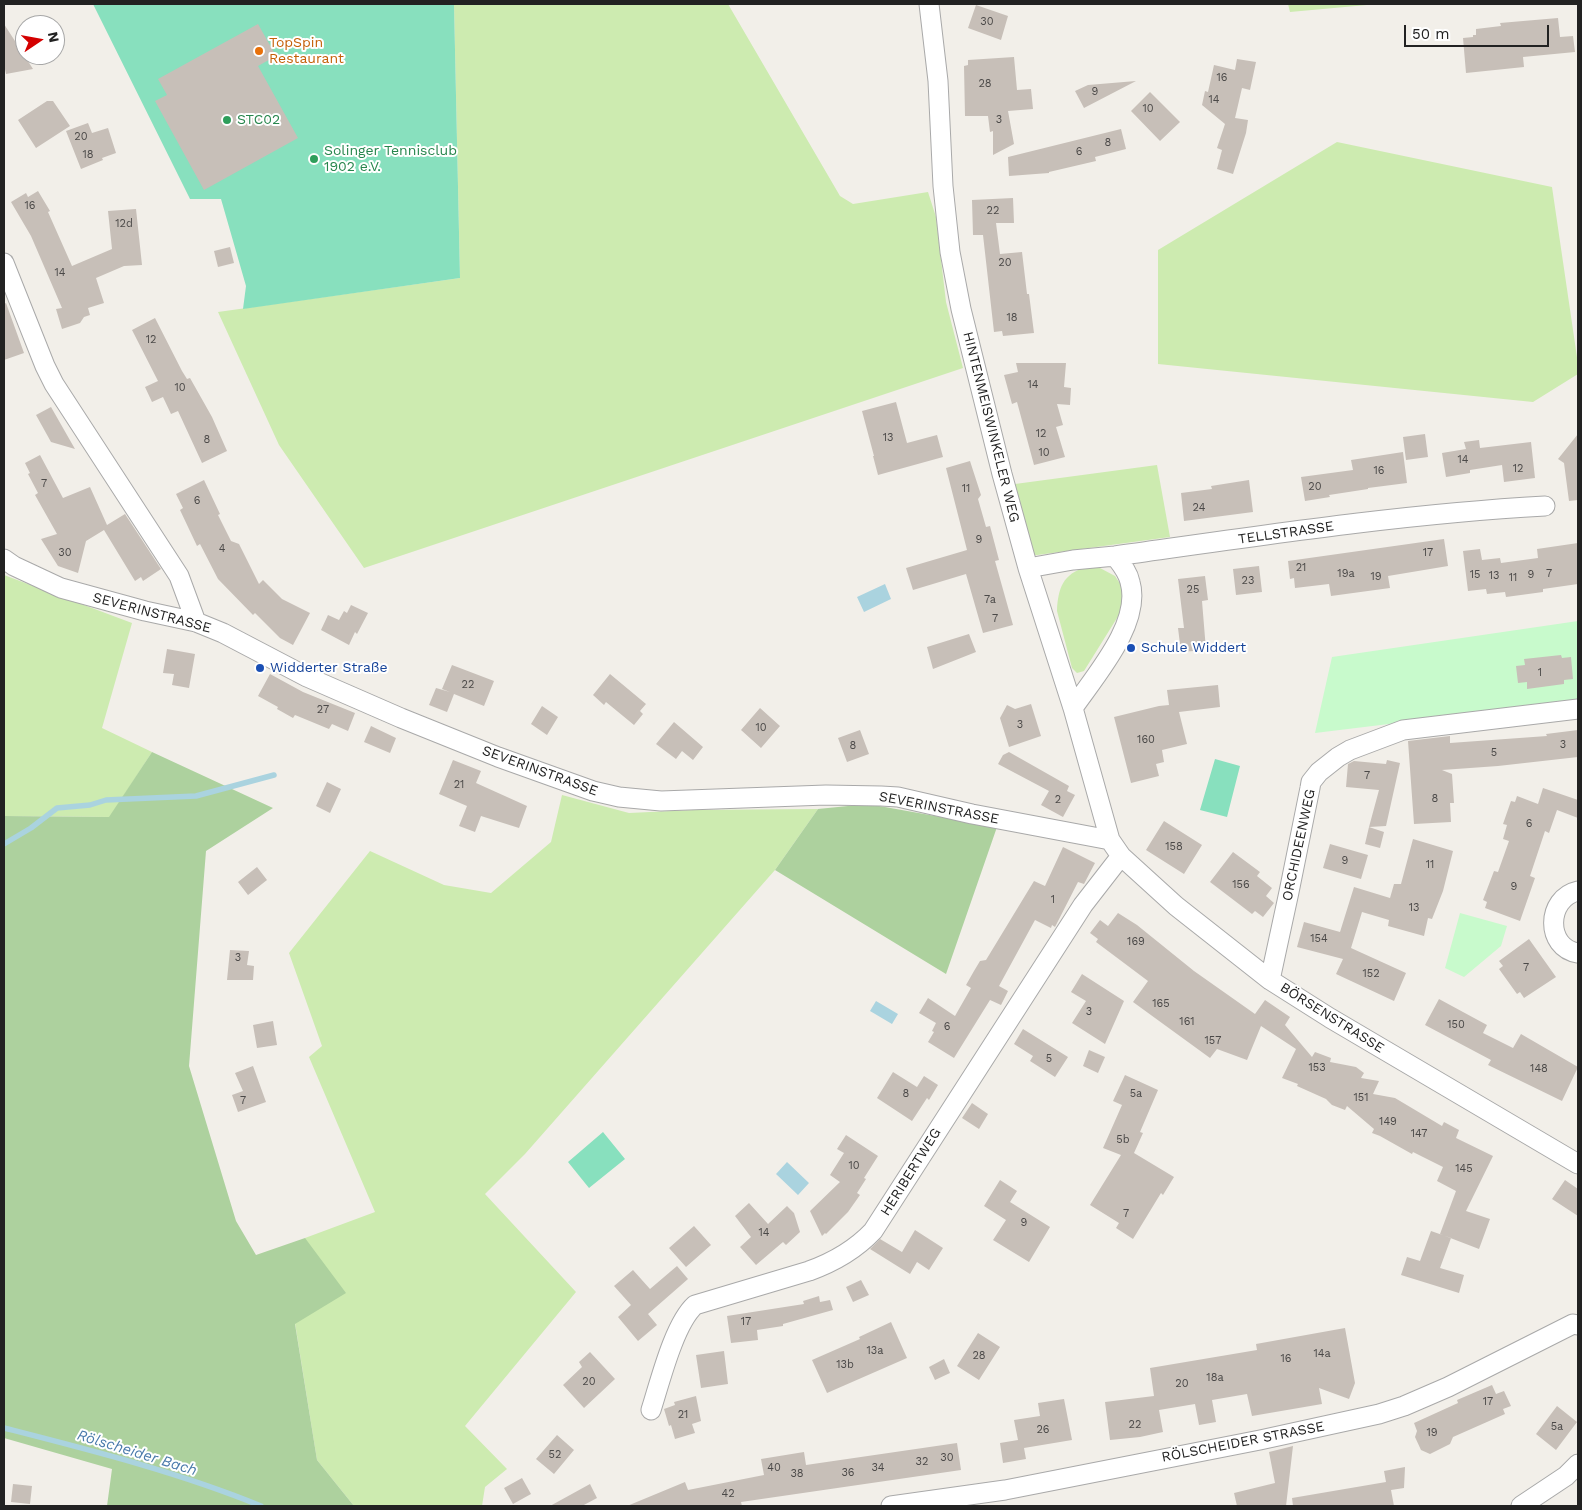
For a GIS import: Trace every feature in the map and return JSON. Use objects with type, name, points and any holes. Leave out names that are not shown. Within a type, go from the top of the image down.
[{"type":"street","name":"HINTENMEISWINKELER WEG","points":[[929,4],[938,81],[942,186],[955,281],[963,319],[1028,568],[1072,708],[1110,840]]},
{"type":"street","points":[[4,263],[54,384],[179,576],[196,622]]},
{"type":"street","name":"TELLSTRASSE","points":[[1028,568],[1072,560],[1115,556],[1372,521],[1486,509],[1545,506]]},
{"type":"street","points":[[1072,708],[1116,645],[1126,628],[1130,616],[1131,584],[1125,570],[1115,556]]},
{"type":"street","name":"SEVERINSTRASSE","points":[[4,559],[14,566],[61,588],[144,612],[196,622],[222,633],[307,677],[393,715],[498,757],[579,787],[607,795],[661,801],[826,795],[881,796],[1110,840]]},
{"type":"street","name":"ORCHIDEENWEG","points":[[1270,980],[1310,788],[1314,778],[1325,767],[1345,752],[1403,730],[1578,709]]},
{"type":"street","name":"BÖRSENSTRASSE","points":[[1110,840],[1121,856],[1191,920],[1270,980],[1330,1018],[1578,1164]]},
{"type":"street","name":"HERIBERTWEG","points":[[651,1410],[679,1327],[688,1312],[695,1305],[824,1265],[853,1249],[873,1231],[1083,905],[1121,856]]},
{"type":"street","points":[[1578,891],[1565,897],[1558,904],[1553,921],[1557,937],[1562,944],[1578,953]]},
{"type":"street","name":"RÖLSCHEIDER STRASSE","points":[[891,1506],[1005,1490],[1250,1442],[1379,1414],[1404,1406],[1510,1357],[1573,1324],[1578,1325]]},
{"type":"street","points":[[1521,1506],[1566,1476],[1578,1464]]},
{"type":"green space","name":"Solinger Tennisclub 1902 e.V.","points":[[93,4],[454,4],[460,278],[243,309],[246,286],[221,199],[190,199]]},
{"type":"green space","points":[[454,4],[728,4],[840,196],[853,204],[928,192],[936,217],[946,302],[963,368],[364,568],[279,445],[218,312],[460,278]]},
{"type":"green space","points":[[1288,4],[1378,4],[1290,12]]},
{"type":"green space","points":[[1337,142],[1552,187],[1578,374],[1533,402],[1158,364],[1158,250]]},
{"type":"green space","points":[[1157,465],[1170,537],[1030,556],[1015,484]]},
{"type":"green space","points":[[1086,567],[1100,568],[1115,576],[1121,585],[1124,595],[1122,610],[1084,671],[1077,673],[1072,668],[1057,611],[1063,583],[1072,574]]},
{"type":"green space","points":[[4,575],[132,623],[102,728],[152,752],[110,817],[4,816]]},
{"type":"green space","points":[[1578,621],[1578,701],[1315,733],[1332,657]]},
{"type":"green space","points":[[152,752],[273,808],[206,851],[189,1066],[236,1221],[256,1255],[305,1238],[346,1293],[295,1324],[317,1460],[354,1506],[107,1506],[112,1469],[4,1438],[4,816],[109,817]]},
{"type":"green space","points":[[1215,759],[1240,766],[1227,817],[1200,810]]},
{"type":"green space","points":[[562,795],[629,813],[693,810],[818,809],[775,870],[525,1154],[485,1194],[576,1292],[465,1426],[507,1469],[485,1487],[482,1506],[354,1506],[317,1460],[295,1323],[305,1238],[375,1212],[309,1057],[322,1046],[289,953],[370,851],[444,885],[491,893],[551,842]]},
{"type":"green space","points":[[868,804],[997,827],[946,974],[775,870],[818,809]]},
{"type":"green space","points":[[1460,913],[1507,926],[1501,946],[1464,977],[1445,968]]},
{"type":"green space","points":[[603,1132],[625,1159],[589,1188],[568,1162]]},
{"type":"water","points":[[885,584],[891,599],[864,612],[857,597]]},
{"type":"water","points":[[876,1001],[898,1014],[892,1024],[870,1011]]},
{"type":"water","points":[[787,1162],[809,1183],[798,1195],[776,1174]]},
{"type":"building","points":[[976,5],[1008,16],[1001,40],[968,28]]},
{"type":"building","points":[[1558,18],[1560,37],[1573,36],[1575,52],[1523,57],[1524,67],[1466,73],[1463,38],[1476,35],[1476,29],[1501,26],[1500,23]]},
{"type":"building","points":[[4,24],[15,41],[15,65],[30,65],[33,69],[6,74],[4,64]]},
{"type":"building","name":"STC02","points":[[258,24],[276,56],[258,66],[298,138],[204,190],[155,101],[167,95],[158,79]]},
{"type":"building","points":[[1014,57],[1017,90],[1031,89],[1033,109],[1008,111],[1014,144],[993,155],[993,131],[990,132],[988,116],[965,116],[964,66],[968,65],[968,60]]},
{"type":"building","points":[[1237,59],[1256,62],[1250,90],[1242,88],[1235,118],[1248,120],[1246,133],[1233,174],[1217,169],[1222,150],[1217,148],[1225,124],[1202,105],[1205,91],[1208,92],[1214,65],[1235,70]]},
{"type":"building","points":[[1136,81],[1084,108],[1075,91],[1088,85]]},
{"type":"building","points":[[1150,92],[1180,122],[1160,141],[1131,111]]},
{"type":"building","points":[[47,101],[53,101],[70,126],[36,148],[18,120]]},
{"type":"building","points":[[88,123],[92,133],[108,128],[116,153],[81,169],[66,131]]},
{"type":"building","points":[[1121,129],[1126,149],[1095,157],[1096,161],[1049,173],[1009,176],[1008,157]]},
{"type":"building","points":[[38,191],[50,211],[48,212],[72,266],[112,249],[108,211],[136,209],[142,265],[124,266],[96,278],[104,303],[88,308],[90,315],[84,317],[80,323],[62,329],[56,309],[62,308],[31,236],[11,202],[26,193],[28,197]]},
{"type":"building","points":[[1013,198],[1014,223],[996,223],[1000,254],[1022,252],[1034,333],[1003,336],[1002,331],[994,332],[983,235],[973,235],[972,200]]},
{"type":"building","points":[[230,247],[234,263],[218,267],[214,251]]},
{"type":"building","points":[[6,303],[24,353],[4,360],[4,304]]},
{"type":"building","points":[[155,318],[182,371],[187,379],[190,378],[212,417],[227,451],[202,463],[178,411],[171,414],[163,397],[152,402],[145,387],[158,381],[132,330]]},
{"type":"building","points":[[1016,363],[1066,363],[1064,387],[1071,388],[1070,405],[1057,404],[1063,425],[1056,427],[1065,457],[1034,465],[1017,402],[1012,404],[1004,375],[1018,372]]},
{"type":"building","points":[[896,402],[907,443],[937,435],[943,457],[878,475],[862,411]]},
{"type":"building","points":[[51,407],[75,449],[51,442],[36,415]]},
{"type":"building","points":[[1425,434],[1428,457],[1406,460],[1403,437]]},
{"type":"building","points":[[1578,434],[1578,500],[1569,501],[1564,463],[1558,459]]},
{"type":"building","points":[[1479,440],[1480,448],[1531,442],[1535,478],[1504,482],[1502,465],[1470,470],[1470,473],[1446,477],[1442,453],[1466,449],[1464,442]]},
{"type":"building","points":[[1403,452],[1407,483],[1368,488],[1305,501],[1301,477],[1353,470],[1351,460]]},
{"type":"building","points":[[40,455],[63,498],[90,487],[107,525],[125,514],[161,569],[143,581],[141,577],[135,581],[104,530],[86,541],[78,573],[58,566],[41,539],[57,534],[35,495],[38,493],[28,474],[30,473],[25,463]]},
{"type":"building","points":[[970,461],[981,495],[978,499],[986,527],[990,526],[999,560],[995,561],[1013,625],[983,633],[966,574],[913,590],[906,568],[967,550],[946,468]]},
{"type":"building","points":[[204,480],[231,541],[239,544],[259,584],[263,580],[282,599],[310,613],[293,645],[280,638],[255,613],[253,615],[218,579],[200,544],[197,546],[180,510],[183,508],[176,494]]},
{"type":"building","points":[[1249,480],[1253,512],[1184,521],[1181,493],[1212,489],[1211,486]]},
{"type":"building","points":[[1444,539],[1448,566],[1388,576],[1390,588],[1331,596],[1329,584],[1295,588],[1294,578],[1290,579],[1288,561]]},
{"type":"building","points":[[1578,543],[1578,584],[1543,589],[1543,592],[1506,597],[1505,592],[1487,594],[1486,589],[1468,591],[1463,551],[1480,549],[1482,560],[1500,558],[1501,563],[1538,558],[1537,549]]},
{"type":"building","points":[[1259,566],[1262,592],[1236,595],[1233,569]]},
{"type":"building","points":[[1205,576],[1208,600],[1202,601],[1206,650],[1181,652],[1178,628],[1184,628],[1178,579]]},
{"type":"building","points":[[351,605],[368,613],[349,645],[321,630],[328,615],[339,620],[344,611],[347,613]]},
{"type":"building","points":[[969,634],[976,652],[933,669],[927,647]]},
{"type":"building","points":[[167,649],[195,654],[189,688],[172,685],[174,674],[163,673]]},
{"type":"building","points":[[1561,655],[1562,658],[1571,657],[1573,679],[1564,680],[1564,684],[1527,689],[1527,682],[1518,683],[1516,666],[1525,665],[1524,659]]},
{"type":"building","points":[[452,665],[494,681],[484,706],[454,694],[447,712],[429,705],[436,688],[450,692],[442,689]]},
{"type":"building","points":[[270,674],[303,692],[355,713],[348,731],[332,724],[329,729],[295,715],[293,718],[258,696]]},
{"type":"building","points":[[610,674],[646,704],[640,711],[643,714],[634,725],[606,702],[604,705],[593,695]]},
{"type":"building","points":[[1218,685],[1220,707],[1179,712],[1187,744],[1162,750],[1164,762],[1156,764],[1159,776],[1131,783],[1114,717],[1169,705],[1167,690]]},
{"type":"building","points":[[1031,704],[1041,736],[1009,747],[1000,718],[1007,705],[1015,709]]},
{"type":"building","points":[[542,706],[558,717],[547,735],[531,724]]},
{"type":"building","points":[[760,708],[780,726],[761,748],[741,730]]},
{"type":"building","points":[[674,722],[703,747],[693,760],[682,751],[676,759],[656,744]]},
{"type":"building","points":[[371,726],[396,738],[390,753],[364,742]]},
{"type":"building","points":[[860,730],[869,754],[847,762],[838,738]]},
{"type":"building","points":[[1578,730],[1578,757],[1442,770],[1452,774],[1454,803],[1450,803],[1451,822],[1414,824],[1408,741],[1450,736],[1450,743],[1547,736],[1546,734]]},
{"type":"building","points":[[1009,752],[1069,786],[1067,791],[1075,795],[1063,817],[1041,805],[1049,791],[998,764],[1003,755]]},
{"type":"building","points":[[453,760],[481,771],[476,783],[527,806],[519,828],[481,816],[475,832],[459,826],[467,806],[439,794]]},
{"type":"building","points":[[1387,760],[1400,763],[1386,826],[1369,827],[1379,790],[1346,787],[1348,764],[1354,761],[1386,764]]},
{"type":"building","points":[[327,782],[341,789],[330,813],[316,806]]},
{"type":"building","points":[[1543,788],[1578,800],[1578,818],[1557,810],[1549,833],[1545,831],[1530,876],[1535,878],[1520,921],[1485,908],[1487,902],[1483,900],[1494,871],[1498,872],[1509,841],[1503,839],[1507,825],[1503,824],[1511,801],[1515,802],[1517,796],[1538,804]]},
{"type":"building","points":[[1164,821],[1202,845],[1184,874],[1146,850]]},
{"type":"building","points":[[1369,827],[1384,832],[1380,848],[1365,844]]},
{"type":"building","points":[[1413,839],[1453,851],[1443,891],[1432,919],[1428,918],[1424,936],[1388,926],[1389,920],[1362,912],[1351,948],[1406,973],[1394,1001],[1336,974],[1343,959],[1297,947],[1304,922],[1340,932],[1354,887],[1390,898],[1394,884],[1401,884]]},
{"type":"building","points":[[1330,844],[1368,855],[1361,879],[1323,868]]},
{"type":"building","points":[[1063,847],[1095,863],[1084,884],[1078,882],[1055,927],[1052,925],[1051,928],[1035,920],[999,986],[1008,991],[1001,1005],[990,1000],[954,1058],[928,1042],[934,1032],[932,1031],[936,1023],[919,1013],[928,998],[955,1016],[971,988],[966,985],[980,961],[986,960],[1034,881],[1045,886]]},
{"type":"building","points":[[1233,852],[1260,872],[1257,876],[1272,888],[1266,896],[1274,903],[1263,917],[1255,911],[1252,914],[1210,882]]},
{"type":"building","points":[[257,867],[267,880],[248,895],[238,882]]},
{"type":"building","points":[[1118,913],[1137,925],[1194,971],[1255,1014],[1265,1000],[1290,1017],[1285,1025],[1312,1057],[1315,1052],[1331,1058],[1330,1062],[1356,1067],[1364,1073],[1361,1078],[1379,1081],[1373,1094],[1395,1098],[1442,1126],[1444,1122],[1459,1130],[1456,1138],[1493,1156],[1466,1211],[1490,1219],[1479,1249],[1440,1234],[1456,1191],[1437,1181],[1443,1167],[1413,1152],[1412,1154],[1372,1133],[1374,1129],[1347,1106],[1345,1110],[1332,1105],[1326,1099],[1282,1078],[1296,1049],[1261,1026],[1247,1060],[1217,1049],[1210,1058],[1133,1002],[1148,981],[1096,942],[1098,939],[1090,933],[1100,920],[1108,926]]},
{"type":"building","points":[[1529,939],[1556,977],[1524,998],[1520,992],[1517,994],[1499,969],[1503,966],[1499,961]]},
{"type":"building","points":[[230,950],[249,951],[247,965],[254,966],[253,980],[227,980]]},
{"type":"building","points":[[1082,974],[1124,1001],[1105,1044],[1072,1023],[1086,1001],[1071,992]]},
{"type":"building","points":[[1439,999],[1487,1025],[1483,1033],[1513,1048],[1521,1034],[1578,1067],[1562,1101],[1488,1065],[1491,1060],[1425,1025]]},
{"type":"building","points":[[273,1021],[277,1045],[257,1048],[253,1025]]},
{"type":"building","points":[[1023,1029],[1068,1057],[1055,1077],[1030,1061],[1033,1056],[1014,1044]]},
{"type":"building","points":[[1089,1050],[1105,1057],[1098,1073],[1083,1066]]},
{"type":"building","points":[[253,1066],[266,1102],[238,1112],[232,1095],[243,1091],[235,1073]]},
{"type":"building","points":[[893,1072],[917,1087],[924,1076],[938,1085],[912,1121],[877,1098]]},
{"type":"building","points":[[1125,1075],[1158,1090],[1140,1132],[1143,1133],[1134,1153],[1174,1177],[1163,1195],[1161,1193],[1133,1239],[1116,1228],[1119,1223],[1090,1205],[1121,1155],[1103,1148],[1122,1105],[1113,1101]]},
{"type":"building","points":[[972,1103],[988,1114],[979,1129],[962,1118]]},
{"type":"building","points":[[846,1135],[878,1156],[857,1193],[860,1195],[848,1212],[822,1236],[810,1211],[840,1182],[830,1175],[844,1153],[837,1149]]},
{"type":"building","points":[[1000,1180],[1017,1191],[1010,1202],[1050,1227],[1029,1262],[993,1240],[1006,1220],[984,1206]]},
{"type":"building","points":[[1565,1180],[1578,1189],[1578,1216],[1552,1199]]},
{"type":"building","points":[[749,1203],[768,1224],[787,1206],[794,1213],[800,1232],[786,1245],[783,1242],[756,1265],[740,1247],[751,1237],[735,1216]]},
{"type":"building","points":[[694,1226],[711,1245],[686,1267],[669,1248]]},
{"type":"building","points":[[915,1230],[943,1248],[929,1270],[917,1262],[910,1274],[870,1249],[880,1239],[902,1252]]},
{"type":"building","points":[[1431,1231],[1451,1238],[1440,1268],[1464,1275],[1459,1293],[1401,1275],[1407,1257],[1420,1261]]},
{"type":"building","points":[[677,1266],[688,1279],[648,1314],[657,1325],[638,1341],[618,1317],[631,1305],[614,1286],[633,1270],[650,1289]]},
{"type":"building","points":[[861,1280],[869,1295],[853,1302],[846,1287]]},
{"type":"building","points":[[819,1296],[820,1302],[830,1300],[833,1310],[783,1324],[783,1326],[757,1330],[758,1340],[731,1343],[727,1316],[804,1304],[803,1301]]},
{"type":"building","points":[[891,1322],[907,1358],[827,1393],[812,1360],[860,1339],[859,1337]]},
{"type":"building","points":[[1345,1328],[1355,1383],[1349,1399],[1319,1388],[1322,1404],[1252,1416],[1247,1394],[1212,1400],[1216,1422],[1199,1425],[1195,1404],[1159,1410],[1163,1432],[1140,1437],[1110,1440],[1105,1402],[1154,1396],[1150,1368],[1257,1350],[1256,1344]]},
{"type":"building","points":[[978,1333],[1000,1347],[979,1380],[957,1366]]},
{"type":"building","points":[[724,1351],[728,1384],[701,1388],[696,1355]]},
{"type":"building","points":[[590,1352],[615,1379],[584,1408],[563,1385],[582,1367],[579,1362]]},
{"type":"building","points":[[944,1359],[950,1373],[935,1380],[929,1367]]},
{"type":"building","points":[[1492,1385],[1496,1394],[1504,1391],[1511,1406],[1503,1409],[1505,1414],[1453,1437],[1450,1444],[1430,1454],[1421,1450],[1415,1437],[1417,1431],[1414,1423],[1458,1403],[1457,1400]]},
{"type":"building","points":[[696,1396],[701,1421],[692,1424],[695,1433],[675,1439],[664,1409],[675,1405],[674,1402]]},
{"type":"building","points":[[1064,1399],[1072,1440],[1024,1448],[1026,1459],[1003,1463],[1000,1443],[1018,1440],[1014,1420],[1040,1416],[1038,1403]]},
{"type":"building","points":[[1557,1406],[1577,1422],[1556,1450],[1536,1434]]},
{"type":"building","points":[[557,1435],[574,1450],[554,1474],[536,1459]]},
{"type":"building","points":[[957,1443],[961,1470],[741,1502],[742,1506],[627,1506],[685,1482],[688,1490],[764,1475],[761,1459],[804,1452],[806,1465]]},
{"type":"building","points":[[1293,1446],[1286,1506],[1237,1506],[1234,1493],[1275,1483],[1269,1452]]},
{"type":"building","points":[[1405,1467],[1404,1488],[1391,1490],[1394,1506],[1293,1506],[1292,1498],[1386,1482],[1384,1471]]},
{"type":"building","points":[[522,1478],[531,1494],[513,1504],[504,1488]]},
{"type":"building","points":[[13,1484],[32,1486],[30,1504],[11,1502]]},
{"type":"building","points":[[590,1484],[597,1498],[582,1506],[550,1506]]},
{"type":"waterway","points":[[4,844],[31,828],[57,808],[90,805],[106,800],[196,796],[274,775]]},
{"type":"waterway","name":"Rölscheider Bach","points":[[4,1428],[166,1472],[261,1506]]},
{"type":"place","name":"TopSpin Restaurant","points":[[259,51]]},
{"type":"place","name":"STC02","points":[[227,120]]},
{"type":"place","name":"Solinger Tennisclub 1902 e.V.","points":[[314,159]]},
{"type":"place","name":"Schule Widdert","points":[[1131,648]]},
{"type":"place","name":"Widderter Straße","points":[[260,668]]}]
